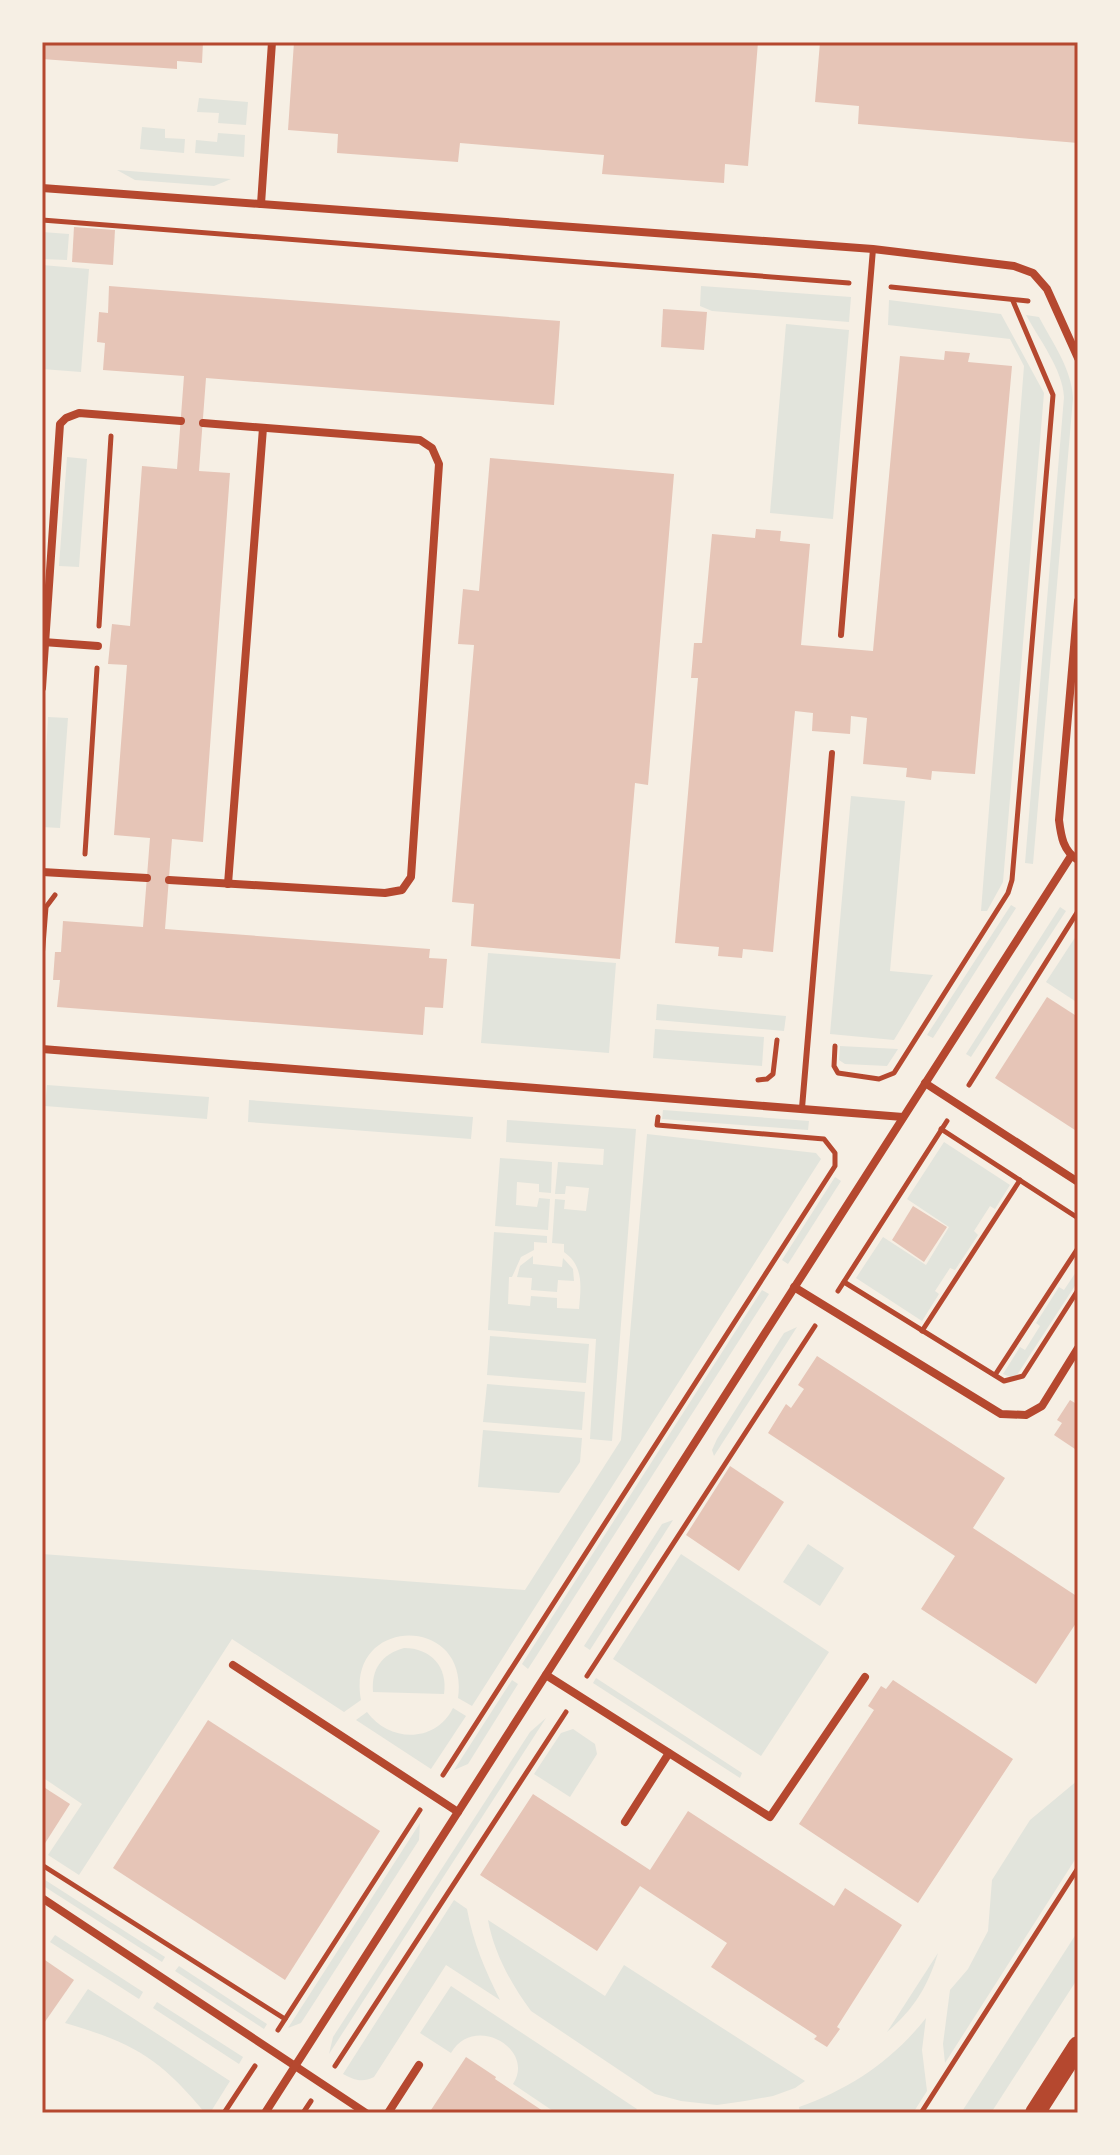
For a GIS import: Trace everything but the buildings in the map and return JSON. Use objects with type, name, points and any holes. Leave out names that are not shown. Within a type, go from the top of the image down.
[{"type":"main road","points":[[1035,2113],[1078,2046]]},
{"type":"street","points":[[261,204],[272,42]]},
{"type":"street","points":[[42,188],[873,249],[1014,266],[1033,273],[1047,289],[1078,358]]},
{"type":"street","points":[[42,688],[60,424],[79,413],[181,421]]},
{"type":"street","points":[[169,880],[385,893],[402,890],[411,877],[439,464],[432,448],[420,440],[203,423]]},
{"type":"street","points":[[228,884],[263,428]]},
{"type":"street","points":[[265,2113],[903,1117],[1075,858],[1061,841],[1059,820],[1078,601]]},
{"type":"street","points":[[44,642],[98,646]]},
{"type":"street","points":[[42,872],[147,878]]},
{"type":"street","points":[[42,1049],[903,1117]]},
{"type":"street","points":[[925,1083],[1078,1182]]},
{"type":"street","points":[[794,1287],[1001,1414],[1026,1415],[1042,1406],[1078,1348]]},
{"type":"street","points":[[233,1665],[458,1812]]},
{"type":"street","points":[[546,1675],[770,1817],[865,1677]]},
{"type":"street","points":[[625,1822],[669,1753]]},
{"type":"street","points":[[42,1898],[366,2113]]},
{"type":"street","points":[[388,2113],[419,2065]]},
{"type":"lane","points":[[841,635],[873,249]]},
{"type":"lane","points":[[802,1108],[832,753]]},
{"type":"path","points":[[42,220],[1053,302]]},
{"type":"path","points":[[835,1046],[834,1066],[838,1073],[879,1079],[894,1073],[1008,893],[1012,880],[1053,395],[1013,301]]},
{"type":"path","points":[[42,958],[46,907],[55,895],[68,893],[84,874]]},
{"type":"path","points":[[303,2113],[958,1104],[1078,911]]},
{"type":"path","points":[[224,2113],[835,1166],[835,1153],[824,1139],[657,1125],[660,1097]]},
{"type":"path","points":[[941,1129],[1078,1218]]},
{"type":"path","points":[[922,1331],[1020,1180]]},
{"type":"path","points":[[995,1375],[1078,1248]]},
{"type":"path","points":[[843,1282],[1004,1381],[1023,1376],[1078,1290]]},
{"type":"path","points":[[42,1865],[285,2019]]},
{"type":"path","points":[[921,2113],[1078,1868]]},
{"type":"shaded area","points":[[199,98],[248,102],[246,125],[218,123],[219,113],[197,112]]},
{"type":"shaded area","points":[[142,127],[165,129],[165,138],[185,139],[184,153],[140,149]]},
{"type":"shaded area","points":[[218,133],[245,135],[244,157],[195,153],[196,140],[217,142]]},
{"type":"shaded area","points":[[117,170],[231,179],[214,186],[135,180]]},
{"type":"shaded area","points":[[42,232],[69,234],[67,260],[42,259]]},
{"type":"shaded area","points":[[42,265],[89,269],[81,372],[42,369]]},
{"type":"shaded area","points":[[701,286],[851,297],[849,322],[712,311],[700,306]]},
{"type":"shaded area","points":[[889,300],[1001,314],[1044,393],[1003,882],[987,911],[981,911],[1024,366],[1010,339],[888,325]]},
{"type":"shaded area","points":[[1026,315],[1039,317],[1065,366],[1073,398],[1033,864],[1025,863],[1064,397],[1055,366]]},
{"type":"shaded area","points":[[786,324],[849,330],[833,519],[770,513]]},
{"type":"shaded area","points":[[67,457],[87,459],[79,567],[59,566]]},
{"type":"shaded area","points":[[48,717],[68,718],[60,828],[42,827]]},
{"type":"shaded area","points":[[851,796],[905,801],[890,971],[933,975],[894,1040],[830,1034]]},
{"type":"shaded area","points":[[1011,905],[1016,908],[933,1038],[927,1035]]},
{"type":"shaded area","points":[[1060,907],[1066,911],[971,1057],[966,1054]]},
{"type":"shaded area","points":[[1078,933],[1078,1003],[1046,982]]},
{"type":"shaded area","points":[[488,953],[616,963],[609,1053],[481,1043]]},
{"type":"shaded area","points":[[657,1004],[786,1016],[784,1031],[656,1020]]},
{"type":"shaded area","points":[[655,1029],[764,1037],[762,1066],[653,1058]]},
{"type":"shaded area","points":[[840,1046],[898,1049],[887,1066],[845,1064],[839,1060]]},
{"type":"shaded area","points":[[47,1085],[209,1097],[207,1119],[45,1106]]},
{"type":"shaded area","points":[[249,1100],[473,1117],[471,1139],[248,1122]]},
{"type":"shaded area","points":[[663,1110],[809,1121],[808,1130],[662,1119]]},
{"type":"shaded area","points":[[507,1120],[636,1129],[612,1441],[590,1439],[596,1339],[488,1330],[494,1232],[547,1236],[547,1243],[534,1242],[534,1250],[521,1257],[512,1277],[509,1277],[508,1304],[530,1306],[531,1296],[557,1298],[557,1308],[579,1309],[578,1270],[564,1252],[564,1244],[552,1243],[555,1199],[565,1200],[564,1209],[586,1211],[589,1188],[566,1186],[565,1194],[555,1194],[558,1162],[603,1165],[604,1149],[506,1142]]},
{"type":"shaded area","points":[[647,1134],[816,1153],[821,1159],[472,1706],[458,1698],[457,1670],[446,1651],[428,1639],[408,1636],[388,1640],[371,1652],[361,1672],[361,1700],[344,1712],[232,1639],[79,1875],[48,1855],[82,1804],[42,1777],[42,1554],[525,1590],[621,1440]]},
{"type":"shaded area","points":[[944,1142],[1010,1185],[995,1209],[990,1206],[974,1231],[978,1235],[955,1270],[950,1268],[935,1291],[939,1294],[922,1321],[856,1278],[883,1237],[926,1265],[949,1227],[907,1199]]},
{"type":"shaded area","points":[[500,1158],[552,1162],[551,1193],[539,1192],[539,1184],[517,1182],[516,1205],[537,1207],[539,1198],[550,1199],[548,1230],[495,1226]]},
{"type":"shaded area","points":[[835,1177],[841,1181],[788,1264],[782,1260]]},
{"type":"shaded area","points":[[533,1256],[533,1264],[562,1267],[563,1258],[573,1269],[574,1281],[558,1280],[557,1292],[531,1290],[532,1278],[517,1277],[520,1266]]},
{"type":"shaded area","points":[[1078,1269],[1078,1281],[1017,1375],[1013,1378],[1003,1374],[1020,1347],[1025,1350],[1040,1326],[1036,1323],[1059,1287],[1064,1290]]},
{"type":"shaded area","points":[[762,1290],[769,1294],[528,1669],[522,1664]]},
{"type":"shaded area","points":[[797,1327],[714,1456],[712,1450],[717,1439],[784,1333]]},
{"type":"shaded area","points":[[490,1336],[589,1344],[586,1383],[487,1375]]},
{"type":"shaded area","points":[[487,1384],[585,1392],[582,1430],[483,1422]]},
{"type":"shaded area","points":[[483,1430],[582,1438],[580,1462],[559,1493],[478,1487]]},
{"type":"shaded area","points":[[673,1520],[590,1650],[584,1646],[662,1524]]},
{"type":"shaded area","points":[[808,1544],[844,1568],[820,1606],[783,1582]]},
{"type":"shaded area","points":[[681,1554],[829,1652],[761,1756],[613,1659]]},
{"type":"shaded area","points":[[404,1648],[422,1651],[436,1661],[443,1675],[444,1694],[373,1692],[374,1676],[384,1658]]},
{"type":"shaded area","points":[[596,1678],[742,1773],[740,1778],[593,1683]]},
{"type":"shaded area","points":[[512,1680],[518,1684],[468,1764],[454,1770]]},
{"type":"shaded area","points":[[453,1708],[466,1716],[431,1769],[356,1720],[367,1712],[387,1729],[412,1735],[435,1728]]},
{"type":"shaded area","points":[[546,1718],[329,2054],[333,2037],[530,1732]]},
{"type":"shaded area","points":[[573,1729],[595,1744],[597,1754],[570,1797],[534,1774],[561,1733]]},
{"type":"shaded area","points":[[1078,1780],[1078,1855],[945,2063],[943,2044],[950,1990],[968,1969],[988,1931],[992,1880],[1030,1820]]},
{"type":"shaded area","points":[[420,1823],[419,1840],[301,2023],[288,2028]]},
{"type":"shaded area","points":[[42,1878],[165,1957],[162,1962],[42,1885]]},
{"type":"shaded area","points":[[454,1900],[467,1909],[480,1956],[500,2000],[446,1965],[374,2077],[358,2080],[343,2074]]},
{"type":"shaded area","points":[[488,1920],[605,1996],[624,1965],[805,2081],[773,2096],[717,2105],[655,2094],[531,2011],[504,1968]]},
{"type":"shaded area","points":[[1078,1931],[1078,1978],[991,2113],[961,2113]]},
{"type":"shaded area","points":[[55,1935],[143,1992],[139,1999],[50,1942]]},
{"type":"shaded area","points":[[938,1953],[919,1996],[887,2032]]},
{"type":"shaded area","points":[[179,1966],[267,2024],[264,2029],[175,1971]]},
{"type":"shaded area","points":[[451,1986],[637,2109],[634,2113],[556,2113],[513,2084],[518,2071],[516,2059],[510,2048],[499,2040],[474,2036],[461,2041],[451,2053],[420,2033]]},
{"type":"shaded area","points":[[88,1989],[230,2081],[210,2113],[205,2113],[174,2079],[144,2055],[109,2038],[65,2023]]},
{"type":"shaded area","points":[[157,2002],[243,2057],[239,2064],[153,2008]]},
{"type":"shaded area","points":[[926,2018],[922,2050],[927,2091],[913,2113],[800,2113],[799,2107],[836,2092],[869,2072],[899,2048]]}]
